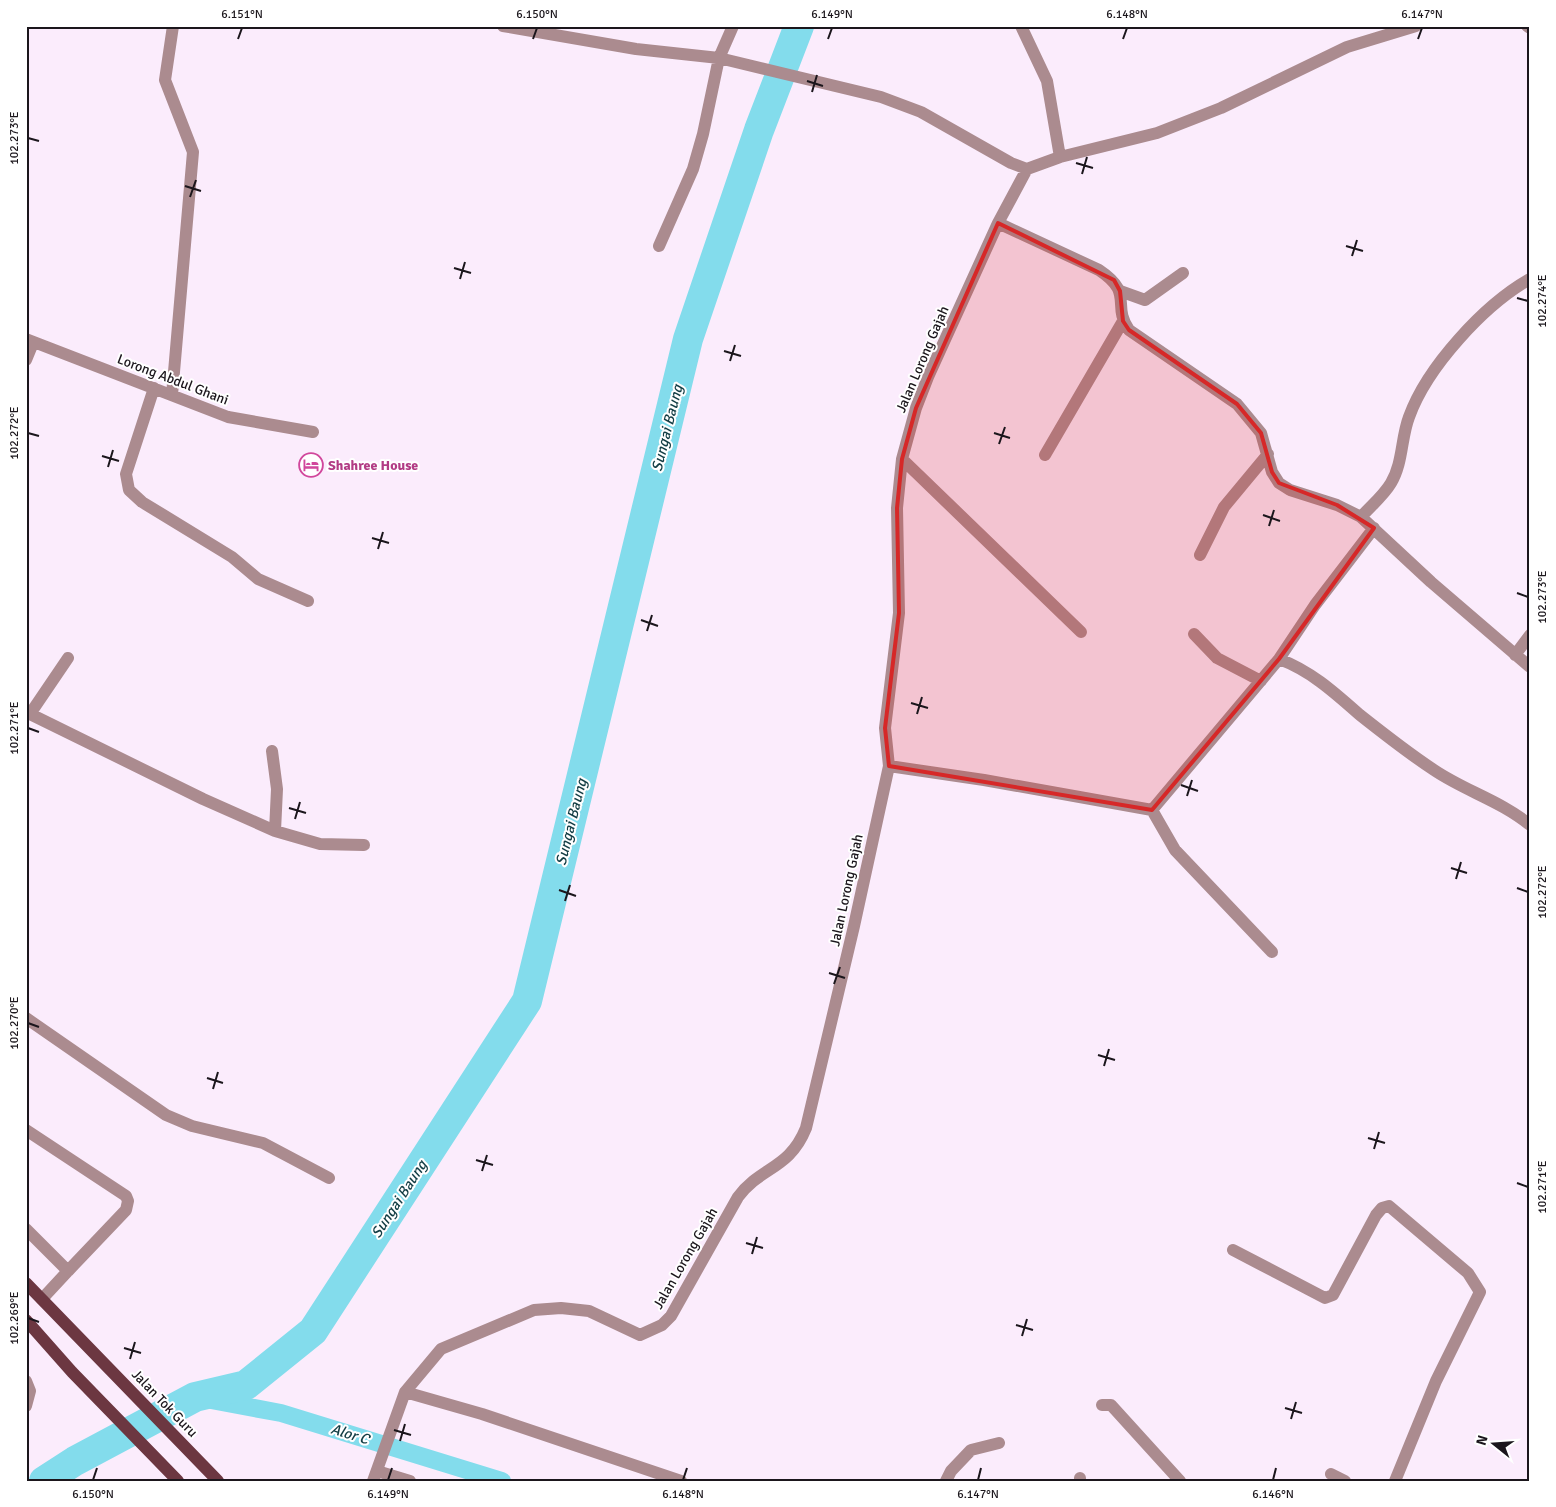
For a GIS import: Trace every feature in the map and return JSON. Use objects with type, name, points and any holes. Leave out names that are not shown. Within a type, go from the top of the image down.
[{"type":"main road","name":"Jalan Tok Guru","points":[[26,1283],[218,1481]]},
{"type":"main road","points":[[26,1320],[72,1372],[178,1480]]},
{"type":"street","points":[[172,395],[193,154],[165,80],[173,26]]},
{"type":"street","points":[[503,26],[636,49],[719,58],[816,83],[881,96],[921,112],[1010,163],[1027,168],[1060,157],[1157,133],[1220,108],[1348,46],[1382,32],[1416,26]]},
{"type":"street","points":[[659,246],[693,169],[703,134],[719,58],[733,26]]},
{"type":"street","points":[[1021,26],[1047,81],[1060,157]]},
{"type":"street","name":"Jalan Lorong Gajah","points":[[377,1471],[405,1392],[441,1349],[534,1310],[561,1308],[589,1312],[640,1335],[662,1325],[670,1316],[745,1187],[788,1158],[801,1141],[854,926],[889,766],[885,728],[899,612],[896,508],[902,459],[916,408],[998,223],[1027,168]]},
{"type":"street","points":[[998,223],[1099,270],[1114,280],[1120,291],[1123,322],[1129,330],[1237,404],[1261,433],[1272,472],[1279,484],[1290,490],[1336,505],[1361,517],[1530,667]]},
{"type":"street","points":[[1120,291],[1145,300],[1183,273]]},
{"type":"street","points":[[1361,517],[1391,484],[1396,471],[1408,418],[1419,392],[1460,338],[1490,306],[1530,279]]},
{"type":"street","points":[[1045,455],[1123,322]]},
{"type":"street","points":[[26,360],[30,341]]},
{"type":"street","name":"Lorong Abdul Ghani","points":[[30,341],[228,417],[313,432]]},
{"type":"street","points":[[154,388],[126,474],[129,490],[142,502],[232,557],[258,579],[308,601]]},
{"type":"street","points":[[1200,556],[1224,508],[1268,454]]},
{"type":"street","points":[[902,459],[1081,632]]},
{"type":"street","points":[[1152,810],[1279,659],[1315,605],[1374,528]]},
{"type":"street","points":[[1194,634],[1217,658],[1261,681]]},
{"type":"street","points":[[1516,655],[1530,635]]},
{"type":"street","points":[[68,658],[28,713],[203,799],[275,831],[320,844],[364,845]]},
{"type":"street","points":[[1279,659],[1302,668],[1320,680],[1362,716],[1434,771],[1463,788],[1515,812],[1530,825]]},
{"type":"street","points":[[272,751],[277,789],[275,831]]},
{"type":"street","points":[[889,766],[984,780],[1152,810],[1176,850],[1272,952]]},
{"type":"street","points":[[26,1018],[166,1115],[192,1126],[263,1143],[329,1178]]},
{"type":"street","points":[[26,1130],[126,1196],[128,1201],[126,1210],[42,1299]]},
{"type":"street","points":[[1233,1250],[1324,1298],[1333,1295],[1376,1215],[1382,1208],[1389,1206],[1468,1273],[1476,1282],[1480,1292],[1436,1381],[1398,1479]]},
{"type":"street","points":[[26,1229],[68,1271]]},
{"type":"street","points":[[26,1381],[30,1391],[26,1406]]},
{"type":"street","points":[[405,1392],[482,1414],[681,1481]]},
{"type":"street","points":[[1102,1405],[1111,1406],[1180,1481]]},
{"type":"street","points":[[946,1481],[951,1471],[971,1450],[999,1443]]},
{"type":"street","points":[[377,1471],[410,1481]]},
{"type":"street","points":[[1331,1474],[1345,1481]]},
{"type":"highlighted area","points":[[998,223],[1114,280],[1120,291],[1123,321],[1129,330],[1237,404],[1261,433],[1272,472],[1279,483],[1337,505],[1374,528],[1279,659],[1152,810],[889,766],[885,728],[899,613],[897,508],[902,459],[916,408]]},
{"type":"waterway","name":"Sungai Baung","points":[[44,1481],[75,1461],[195,1397],[246,1385],[313,1331],[527,1001],[688,339],[759,130],[799,26]]},
{"type":"waterway","name":"Alor C","points":[[195,1397],[281,1413],[502,1481]]},
{"type":"place","name":"Shahree House","points":[[311,465]]}]
